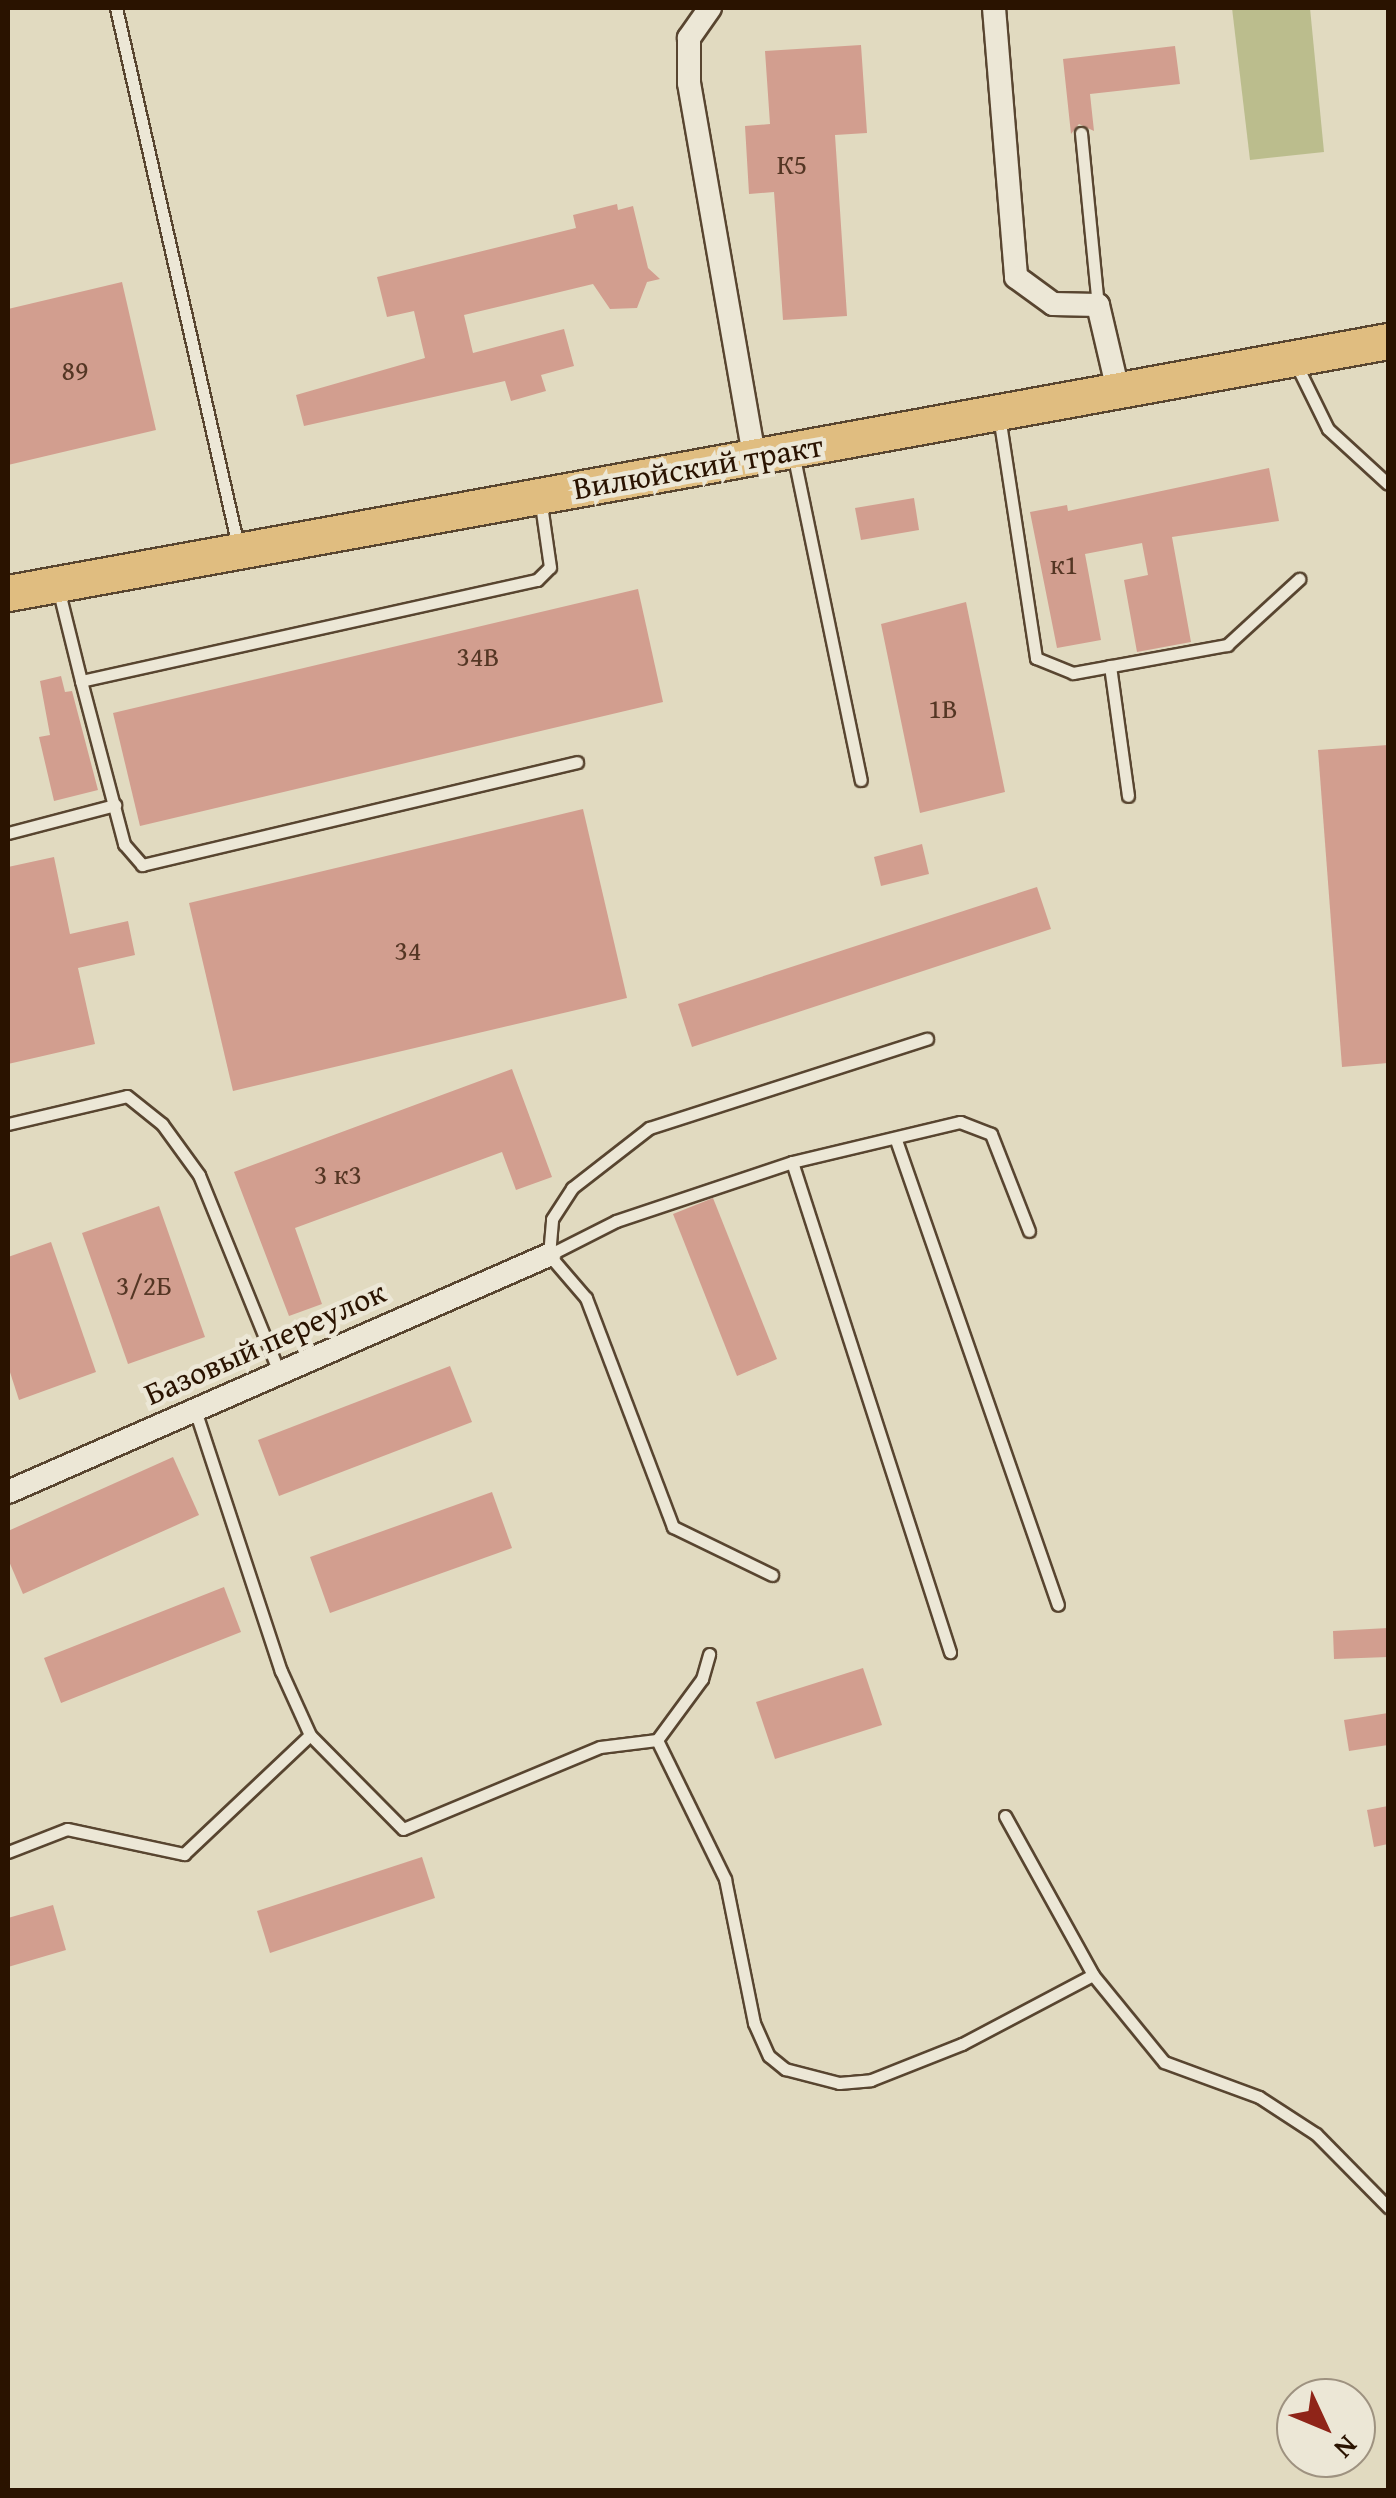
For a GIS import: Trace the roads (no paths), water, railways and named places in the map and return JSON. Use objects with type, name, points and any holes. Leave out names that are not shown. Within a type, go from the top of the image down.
[{"type":"main road","name":"Вилюйский тракт","points":[[8,593],[1388,341]]},
{"type":"street","points":[[710,8],[689,38],[688,83],[754,456]]},
{"type":"street","points":[[994,8],[1016,277],[1052,304],[1098,305],[1118,390]]},
{"type":"street","name":"Базовый переулок","points":[[8,1492],[549,1254]]},
{"type":"lane","points":[[116,8],[239,550]]},
{"type":"lane","points":[[1082,133],[1098,305]]},
{"type":"lane","points":[[1294,358],[1306,396],[1328,429],[1388,484]]},
{"type":"lane","points":[[999,412],[1036,658],[1072,673],[1227,645],[1299,579]]},
{"type":"lane","points":[[792,449],[861,780]]},
{"type":"lane","points":[[82,681],[538,580],[550,567],[540,496]]},
{"type":"lane","points":[[56,584],[130,859],[142,865],[577,762]]},
{"type":"lane","points":[[1110,666],[1128,796]]},
{"type":"lane","points":[[8,833],[115,805]]},
{"type":"lane","points":[[772,1575],[674,1527],[586,1298],[549,1254],[552,1219],[572,1188],[649,1128],[927,1038]]},
{"type":"lane","points":[[8,1124],[127,1096],[162,1124],[200,1175],[280,1374]]},
{"type":"lane","points":[[549,1254],[616,1221],[792,1162],[960,1122],[990,1134],[1029,1231]]},
{"type":"lane","points":[[896,1140],[1058,1604]]},
{"type":"lane","points":[[792,1162],[950,1652]]},
{"type":"lane","points":[[196,1410],[281,1671],[310,1735],[403,1829],[600,1748],[657,1740],[702,1680],[709,1654]]},
{"type":"lane","points":[[8,1852],[67,1828],[184,1854],[310,1735]]},
{"type":"lane","points":[[657,1740],[725,1880],[754,2023],[770,2056],[785,2070],[839,2083],[871,2080],[962,2044],[1093,1975]]},
{"type":"lane","points":[[1006,1816],[1093,1975],[1164,2062],[1273,2106],[1359,2170],[1388,2207]]}]
